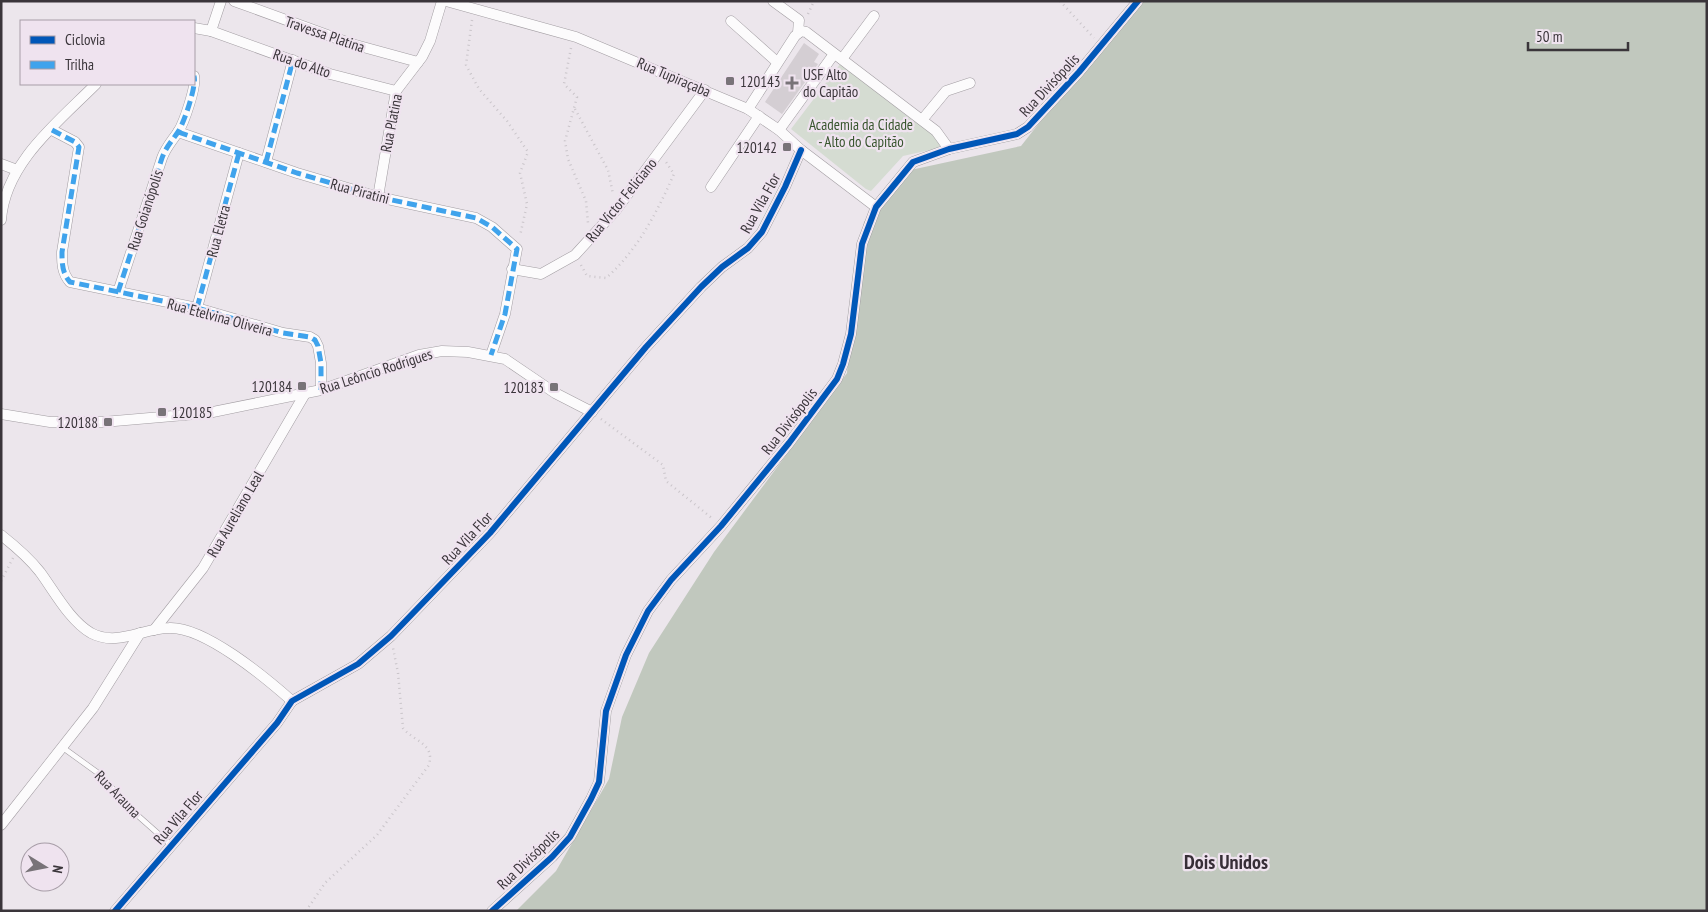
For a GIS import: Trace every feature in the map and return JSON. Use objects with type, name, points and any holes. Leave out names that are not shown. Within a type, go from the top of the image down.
[{"type":"street","points":[[211,31],[221,1]]},
{"type":"street","name":"Travessa Platina","points":[[234,1],[352,44],[418,62]]},
{"type":"street","name":"Rua Platina","points":[[378,197],[396,91],[418,62],[430,41],[442,1]]},
{"type":"street","name":"Rua Tupiraçaba","points":[[446,1],[474,5],[573,36],[748,109],[779,130],[876,207]]},
{"type":"street","points":[[773,1],[799,20],[802,32],[838,56],[936,131],[949,149]]},
{"type":"street","name":"Rua Divisópolis","points":[[492,911],[552,858],[570,838],[599,782],[606,711],[626,655],[648,612],[671,580],[721,526],[809,418],[837,379],[851,334],[855,284],[862,244],[876,207],[913,162],[949,149],[1017,134],[1028,127],[1102,46],[1138,1]]},
{"type":"street","points":[[779,130],[838,56],[874,16]]},
{"type":"street","points":[[731,20],[776,62]]},
{"type":"street","name":"Rua do Alto","points":[[195,28],[211,31],[330,74],[396,91]]},
{"type":"street","points":[[748,109],[776,62],[802,32]]},
{"type":"street","points":[[266,162],[293,60]]},
{"type":"street","points":[[922,120],[946,91],[970,83]]},
{"type":"street","points":[[1,220],[7,191],[17,170],[95,85]]},
{"type":"street","name":"Rua Goianópolis","points":[[118,292],[162,158],[171,140],[178,132],[190,100],[192,85]]},
{"type":"street","name":"Rua Victor Feliciano","points":[[512,269],[541,274],[575,255],[616,210],[705,90]]},
{"type":"street","points":[[711,187],[759,116]]},
{"type":"street","name":"Rua Etelvina Oliveira","points":[[52,130],[75,142],[79,147],[62,252],[66,277],[75,284],[197,308],[283,334],[315,340],[321,364],[321,390]]},
{"type":"street","name":"Rua Piratini","points":[[178,132],[378,197],[476,218],[492,227],[517,249]]},
{"type":"street","name":"Rua Vila Flor","points":[[115,911],[277,723],[292,701],[358,664],[391,636],[490,533],[691,297],[722,267],[748,248],[762,232],[802,150]]},
{"type":"street","name":"Rua Eletra","points":[[197,308],[240,153]]},
{"type":"street","points":[[1,164],[17,170]]},
{"type":"street","points":[[491,355],[505,314],[517,249]]},
{"type":"street","name":"Rua Leôncio Rodrigues","points":[[1,414],[50,422],[154,419],[208,413],[321,390],[419,356],[442,350],[491,355],[514,364],[555,393],[592,412]]},
{"type":"street","name":"Rua Aureliano Leal","points":[[154,630],[203,568],[306,392]]},
{"type":"street","points":[[1,535],[38,570],[79,623],[91,633],[104,638],[119,639],[170,627],[194,632],[261,674],[292,701]]},
{"type":"street","points":[[1,825],[93,708],[140,633]]},
{"type":"lane","name":"Rua Arauna","points":[[62,747],[98,773],[136,814],[170,845]]},
{"type":"path","points":[[1060,1],[1102,46]]},
{"type":"path","points":[[474,5],[466,65],[479,89],[507,121],[528,152],[520,173],[526,204],[517,249]]},
{"type":"path","points":[[573,36],[564,84],[577,97],[565,141],[568,159],[586,201],[588,221],[586,243]]},
{"type":"path","points":[[574,108],[608,170],[616,210]]},
{"type":"path","points":[[575,255],[587,276],[606,278],[623,263],[661,205],[674,174],[659,153]]},
{"type":"path","points":[[592,412],[663,465],[666,481],[721,526]]},
{"type":"path","points":[[1,581],[17,549]]},
{"type":"path","points":[[306,911],[325,883],[377,835],[428,764],[431,756],[428,749],[403,728],[398,673],[391,636]]},
{"type":"green space","name":"Academia da Cidade - Alto do Capitão","points":[[841,63],[912,120],[931,131],[940,144],[939,148],[903,156],[871,191],[791,129]]},
{"type":"shaded area","points":[[1139,1],[1707,1],[1707,911],[516,911],[556,871],[609,779],[622,717],[649,653],[714,552],[847,373],[853,280],[864,222],[906,171],[1021,146],[1105,40]]},
{"type":"building","name":"USF Alto do Capitão","points":[[804,43],[819,54],[814,62],[818,64],[782,114],[765,102]]},
{"type":"marked path","points":[[266,162],[293,60]]},
{"type":"marked path","points":[[118,292],[162,158],[181,127],[194,85]]},
{"type":"marked path","points":[[52,130],[75,142],[79,147],[62,252],[62,264],[67,279],[70,282],[197,308],[283,333],[310,337],[315,340],[318,346],[321,363],[321,390]]},
{"type":"marked path","points":[[178,132],[297,173],[378,197],[476,218],[492,227],[517,249],[505,314],[491,355]]},
{"type":"marked path","points":[[197,308],[239,153]]},
{"type":"cycle path","points":[[492,911],[552,857],[570,837],[591,799],[599,782],[606,711],[626,655],[648,611],[671,580],[721,526],[789,443],[837,379],[851,334],[862,244],[876,207],[913,162],[949,149],[1017,134],[1028,127],[1079,72],[1138,1]]},
{"type":"cycle path","points":[[115,911],[277,723],[292,701],[358,664],[391,636],[490,533],[646,347],[701,287],[722,267],[748,248],[762,232],[801,150]]},
{"type":"place","name":"120143","points":[[730,81]]},
{"type":"place","name":"USF Alto do Capitão","points":[[792,83]]},
{"type":"place","name":"120142","points":[[787,147]]},
{"type":"place","name":"120184","points":[[302,386]]},
{"type":"place","name":"120183","points":[[554,387]]},
{"type":"place","name":"120185","points":[[162,412]]},
{"type":"place","name":"120188","points":[[108,422]]},
{"type":"district","name":"Dois Unidos","points":[[1226,862]]}]
